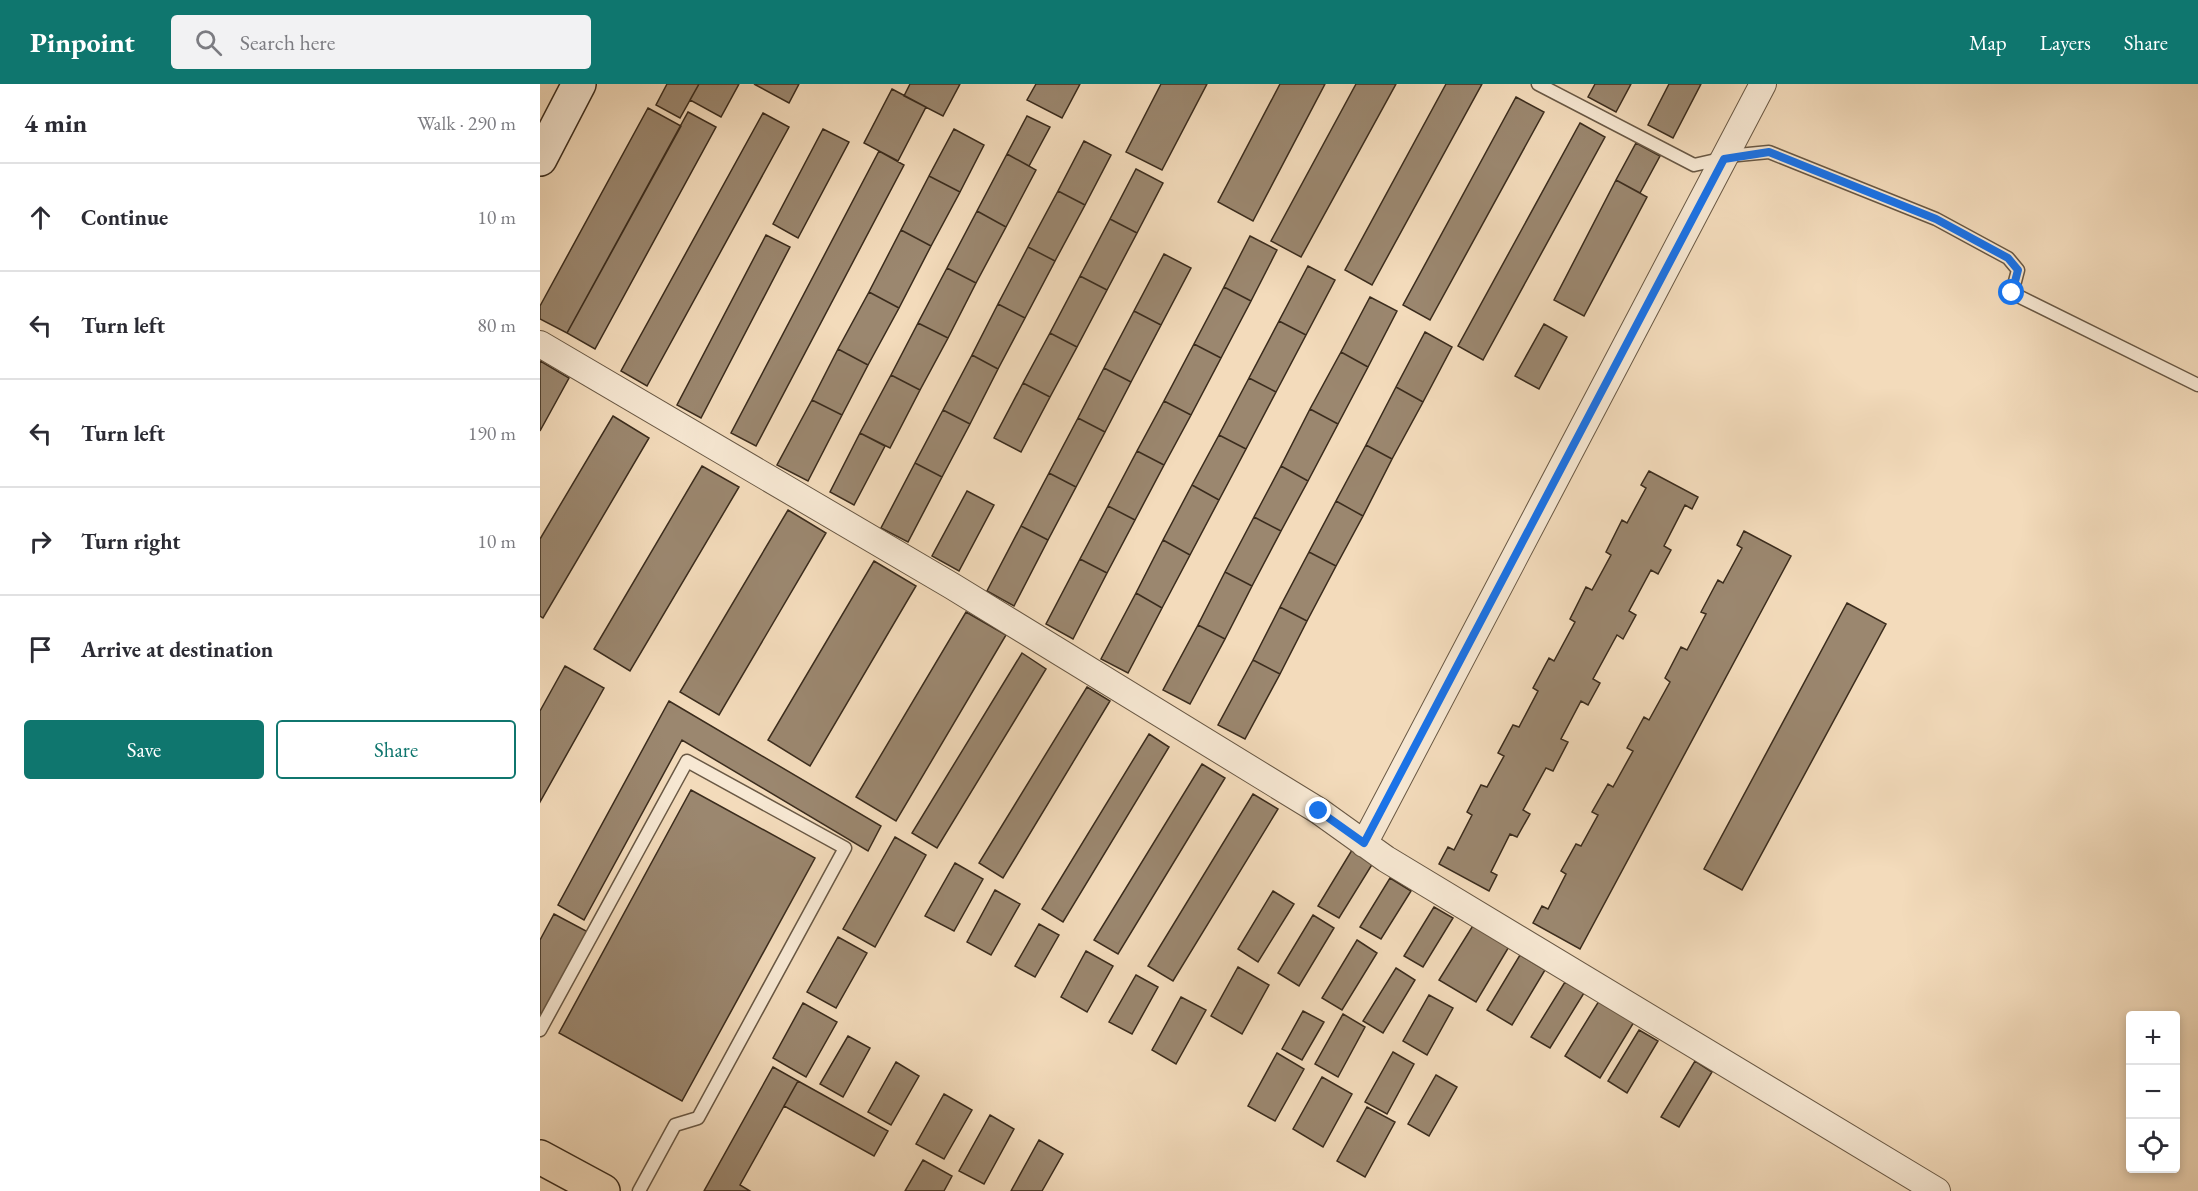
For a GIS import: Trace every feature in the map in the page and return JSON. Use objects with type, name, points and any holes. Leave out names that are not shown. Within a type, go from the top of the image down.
[{"type":"highway","points":[[540,1157],[603,1191]]},
{"type":"main road","points":[[540,159],[579,84]]},
{"type":"street","points":[[1364,843],[1763,84]]},
{"type":"street","points":[[540,344],[952,586],[1319,811],[1386,859],[1937,1191]]},
{"type":"lane","points":[[1538,84],[1694,165],[1769,152],[1936,219],[2008,258],[2018,270],[2012,293],[2198,385]]},
{"type":"lane","points":[[540,1030],[687,761],[845,848],[698,1118],[675,1125],[639,1191]]},
{"type":"building","points":[[667,84],[699,84],[680,118],[656,105]]},
{"type":"building","points":[[699,84],[739,84],[721,117],[690,100]]},
{"type":"building","points":[[754,84],[799,84],[789,103]]},
{"type":"building","points":[[910,84],[960,84],[943,116],[904,96]]},
{"type":"building","points":[[1036,84],[1080,84],[1062,118],[1027,100]]},
{"type":"building","points":[[1161,84],[1207,84],[1162,170],[1126,152]]},
{"type":"building","points":[[1280,84],[1325,84],[1253,221],[1218,202]]},
{"type":"building","points":[[1356,84],[1396,84],[1301,257],[1271,241]]},
{"type":"building","points":[[1446,84],[1482,84],[1372,285],[1345,270]]},
{"type":"building","points":[[1595,84],[1631,84],[1616,112],[1588,97]]},
{"type":"building","points":[[1669,84],[1701,84],[1673,138],[1648,125]]},
{"type":"building","points":[[892,89],[926,107],[898,161],[864,143]]},
{"type":"building","points":[[1516,97],[1544,112],[1430,320],[1403,305]]},
{"type":"building","points":[[648,108],[681,126],[567,333],[540,319],[540,306]]},
{"type":"building","points":[[688,112],[716,127],[595,349],[567,333]]},
{"type":"building","points":[[763,113],[789,127],[647,386],[621,371]]},
{"type":"building","points":[[1027,116],[1050,127],[1029,166],[1007,154]]},
{"type":"building","points":[[1580,123],[1605,137],[1483,360],[1458,346]]},
{"type":"building","points":[[823,129],[849,142],[798,238],[773,224]]},
{"type":"building","points":[[954,129],[984,145],[960,192],[929,176]]},
{"type":"building","points":[[1084,141],[1111,155],[1085,205],[1058,191]]},
{"type":"building","points":[[1636,143],[1660,156],[1640,193],[1616,180]]},
{"type":"building","points":[[879,151],[904,165],[756,446],[731,433]]},
{"type":"building","points":[[1007,154],[1036,170],[1006,227],[977,211]]},
{"type":"building","points":[[1136,169],[1163,183],[1137,233],[1110,219]]},
{"type":"building","points":[[929,176],[960,192],[931,246],[901,230]]},
{"type":"building","points":[[1616,180],[1647,197],[1584,316],[1554,300]]},
{"type":"building","points":[[1058,191],[1085,205],[1055,261],[1028,247]]},
{"type":"building","points":[[977,211],[1006,227],[976,283],[947,268]]},
{"type":"building","points":[[1110,219],[1137,233],[1107,290],[1080,276]]},
{"type":"building","points":[[901,230],[931,246],[899,308],[869,292]]},
{"type":"building","points":[[766,235],[790,247],[701,418],[677,405]]},
{"type":"building","points":[[1250,236],[1277,250],[1251,301],[1224,287]]},
{"type":"building","points":[[1028,247],[1055,261],[1025,318],[998,304]]},
{"type":"building","points":[[1164,254],[1191,268],[1161,325],[1134,311]]},
{"type":"building","points":[[1308,266],[1335,280],[1306,335],[1279,321]]},
{"type":"building","points":[[947,268],[976,283],[948,338],[918,323]]},
{"type":"building","points":[[1080,276],[1107,290],[1077,347],[1050,333]]},
{"type":"building","points":[[1224,287],[1251,301],[1221,358],[1194,344]]},
{"type":"building","points":[[869,292],[899,308],[868,365],[838,349]]},
{"type":"building","points":[[1370,297],[1397,311],[1368,367],[1341,352]]},
{"type":"building","points":[[998,304],[1025,318],[998,369],[972,355]]},
{"type":"building","points":[[1134,311],[1161,325],[1131,382],[1104,368]]},
{"type":"building","points":[[1279,321],[1306,335],[1276,392],[1249,378]]},
{"type":"building","points":[[918,323],[948,338],[920,390],[891,375]]},
{"type":"building","points":[[1544,324],[1567,337],[1539,389],[1515,376]]},
{"type":"building","points":[[1425,332],[1452,347],[1423,402],[1396,387]]},
{"type":"building","points":[[1050,333],[1077,347],[1050,397],[1023,383]]},
{"type":"building","points":[[1194,344],[1221,358],[1191,415],[1164,401]]},
{"type":"building","points":[[838,349],[868,365],[842,415],[812,400]]},
{"type":"building","points":[[1341,352],[1368,367],[1338,424],[1310,409]]},
{"type":"building","points":[[972,355],[998,369],[970,424],[943,410]]},
{"type":"building","points":[[540,361],[569,378],[540,431]]},
{"type":"building","points":[[1104,368],[1131,382],[1105,432],[1078,418]]},
{"type":"building","points":[[891,375],[920,390],[890,448],[860,433]]},
{"type":"building","points":[[1249,378],[1276,392],[1246,449],[1219,435]]},
{"type":"building","points":[[1023,383],[1050,397],[1021,452],[994,438]]},
{"type":"building","points":[[1396,387],[1423,402],[1392,459],[1366,445]]},
{"type":"building","points":[[812,400],[842,415],[808,481],[777,465]]},
{"type":"building","points":[[1164,401],[1191,415],[1164,465],[1137,451]]},
{"type":"building","points":[[1310,409],[1338,424],[1308,481],[1281,466]]},
{"type":"building","points":[[943,410],[970,424],[942,477],[915,463]]},
{"type":"building","points":[[613,416],[649,438],[543,618],[540,616],[540,539]]},
{"type":"building","points":[[1078,418],[1105,432],[1076,487],[1049,473]]},
{"type":"building","points":[[860,433],[885,446],[854,505],[830,492]]},
{"type":"building","points":[[1219,435],[1246,449],[1219,500],[1192,485]]},
{"type":"building","points":[[1366,445],[1392,459],[1363,516],[1336,501]]},
{"type":"building","points":[[1137,451],[1164,465],[1135,520],[1108,506]]},
{"type":"building","points":[[915,463],[942,477],[908,542],[881,528]]},
{"type":"building","points":[[702,466],[739,487],[630,671],[594,649]]},
{"type":"building","points":[[1281,466],[1308,481],[1281,531],[1254,517]]},
{"type":"building","points":[[1649,471],[1698,497],[1692,509],[1685,505],[1664,546],[1671,550],[1658,574],[1651,570],[1629,611],[1636,615],[1623,639],[1617,635],[1593,679],[1600,683],[1588,705],[1581,701],[1561,739],[1568,742],[1553,771],[1546,768],[1523,810],[1530,814],[1517,837],[1510,834],[1491,872],[1497,875],[1489,891],[1439,864],[1448,847],[1454,850],[1472,815],[1467,812],[1481,785],[1487,787],[1504,756],[1498,753],[1513,725],[1519,727],[1538,691],[1533,688],[1549,658],[1554,661],[1575,622],[1570,619],[1586,587],[1592,590],[1611,555],[1606,552],[1622,520],[1627,523],[1646,488],[1641,485]]},
{"type":"building","points":[[1049,473],[1076,487],[1048,540],[1021,526]]},
{"type":"building","points":[[1192,485],[1219,500],[1190,555],[1163,540]]},
{"type":"building","points":[[967,491],[994,505],[959,571],[932,556]]},
{"type":"building","points":[[1336,501],[1363,516],[1336,566],[1309,552]]},
{"type":"building","points":[[1108,506],[1135,520],[1107,573],[1080,559]]},
{"type":"building","points":[[788,510],[826,533],[719,715],[680,692]]},
{"type":"building","points":[[1254,517],[1281,531],[1252,586],[1225,572]]},
{"type":"building","points":[[1021,526],[1048,540],[1014,606],[987,591]]},
{"type":"building","points":[[1744,531],[1791,556],[1580,949],[1533,923],[1542,906],[1548,909],[1566,874],[1561,871],[1576,844],[1581,846],[1598,815],[1592,812],[1608,784],[1613,787],[1633,751],[1627,748],[1644,717],[1649,720],[1670,682],[1665,678],[1681,647],[1687,650],[1706,614],[1701,612],[1718,580],[1723,583],[1742,548],[1737,545]]},
{"type":"building","points":[[1163,540],[1190,555],[1162,608],[1136,593]]},
{"type":"building","points":[[1309,552],[1336,566],[1307,621],[1280,607]]},
{"type":"building","points":[[1080,559],[1107,573],[1073,639],[1046,624]]},
{"type":"building","points":[[874,561],[916,586],[810,766],[768,740]]},
{"type":"building","points":[[1225,572],[1252,586],[1225,639],[1198,625]]},
{"type":"building","points":[[1136,593],[1162,608],[1128,673],[1101,659]]},
{"type":"building","points":[[1847,603],[1886,624],[1742,890],[1704,869]]},
{"type":"building","points":[[1280,607],[1307,621],[1280,674],[1253,660]]},
{"type":"building","points":[[966,612],[1006,635],[896,821],[856,797]]},
{"type":"building","points":[[1198,625],[1225,639],[1190,704],[1163,690]]},
{"type":"building","points":[[1022,653],[1046,669],[937,848],[912,833]]},
{"type":"building","points":[[1253,660],[1280,674],[1245,739],[1218,725]]},
{"type":"building","points":[[565,666],[604,688],[540,802],[540,711]]},
{"type":"building","points":[[1087,687],[1110,701],[1003,878],[979,863]]},
{"type":"building","points":[[669,701],[881,826],[868,851],[682,740],[584,920],[558,905]]},
{"type":"building","points":[[1149,734],[1169,747],[1063,922],[1042,909]]},
{"type":"building","points":[[1202,764],[1225,778],[1118,954],[1094,940]]},
{"type":"building","points":[[691,790],[815,858],[682,1101],[559,1033]]},
{"type":"building","points":[[1253,794],[1278,809],[1173,981],[1148,966]]},
{"type":"building","points":[[895,837],[926,855],[875,947],[843,929]]},
{"type":"building","points":[[1352,850],[1373,863],[1339,918],[1318,906]]},
{"type":"building","points":[[955,863],[983,879],[954,931],[925,916]]},
{"type":"building","points":[[1390,878],[1411,891],[1381,939],[1360,927]]},
{"type":"building","points":[[995,890],[1020,904],[991,955],[967,942]]},
{"type":"building","points":[[1273,891],[1294,904],[1258,962],[1238,949]]},
{"type":"building","points":[[1434,907],[1453,918],[1423,967],[1404,956]]},
{"type":"building","points":[[554,914],[588,932],[540,1019],[540,940]]},
{"type":"building","points":[[1313,915],[1334,928],[1299,986],[1278,973]]},
{"type":"building","points":[[1039,924],[1059,935],[1035,977],[1015,966]]},
{"type":"building","points":[[1474,924],[1510,945],[1476,1002],[1439,980]]},
{"type":"building","points":[[838,937],[867,953],[836,1008],[807,992]]},
{"type":"building","points":[[1357,940],[1377,953],[1342,1010],[1322,998]]},
{"type":"building","points":[[1086,951],[1113,966],[1087,1012],[1061,997]]},
{"type":"building","points":[[1520,955],[1545,970],[1512,1025],[1487,1010]]},
{"type":"building","points":[[1238,967],[1269,985],[1242,1034],[1211,1016]]},
{"type":"building","points":[[1396,968],[1415,980],[1383,1033],[1363,1021]]},
{"type":"building","points":[[1136,975],[1158,987],[1132,1034],[1109,1022]]},
{"type":"building","points":[[1565,982],[1584,993],[1550,1048],[1531,1037]]},
{"type":"building","points":[[1429,995],[1453,1008],[1427,1055],[1403,1041]]},
{"type":"building","points":[[1181,997],[1206,1010],[1176,1064],[1152,1050]]},
{"type":"building","points":[[1599,1001],[1634,1022],[1600,1078],[1565,1056]]},
{"type":"building","points":[[803,1003],[837,1022],[806,1077],[773,1058]]},
{"type":"building","points":[[1303,1011],[1324,1022],[1302,1060],[1282,1049]]},
{"type":"building","points":[[1343,1014],[1365,1027],[1338,1077],[1315,1064]]},
{"type":"building","points":[[1639,1030],[1658,1041],[1627,1093],[1608,1081]]},
{"type":"building","points":[[848,1036],[870,1048],[843,1097],[820,1084]]},
{"type":"building","points":[[1393,1052],[1414,1064],[1387,1114],[1365,1102]]},
{"type":"building","points":[[1277,1053],[1304,1069],[1275,1121],[1248,1106]]},
{"type":"building","points":[[1695,1061],[1712,1072],[1679,1127],[1661,1117]]},
{"type":"building","points":[[896,1062],[919,1076],[891,1125],[868,1112]]},
{"type":"building","points":[[773,1067],[798,1081],[740,1185],[750,1191],[704,1191]]},
{"type":"building","points":[[1436,1075],[1457,1087],[1429,1136],[1408,1124]]},
{"type":"building","points":[[1322,1077],[1352,1094],[1323,1147],[1293,1129]]},
{"type":"building","points":[[798,1081],[888,1131],[874,1156],[784,1106]]},
{"type":"building","points":[[944,1094],[972,1110],[944,1159],[916,1144]]},
{"type":"building","points":[[1367,1107],[1395,1122],[1365,1177],[1337,1161]]},
{"type":"building","points":[[990,1115],[1014,1129],[984,1184],[959,1171]]},
{"type":"building","points":[[1039,1140],[1063,1154],[1042,1191],[1011,1191]]},
{"type":"building","points":[[923,1160],[952,1176],[944,1191],[905,1191]]},
{"type":"route","points":[[1319,811],[1364,843],[1724,159],[1738,155],[1769,152],[1936,219],[2008,258],[2018,270],[2012,293]]}]
